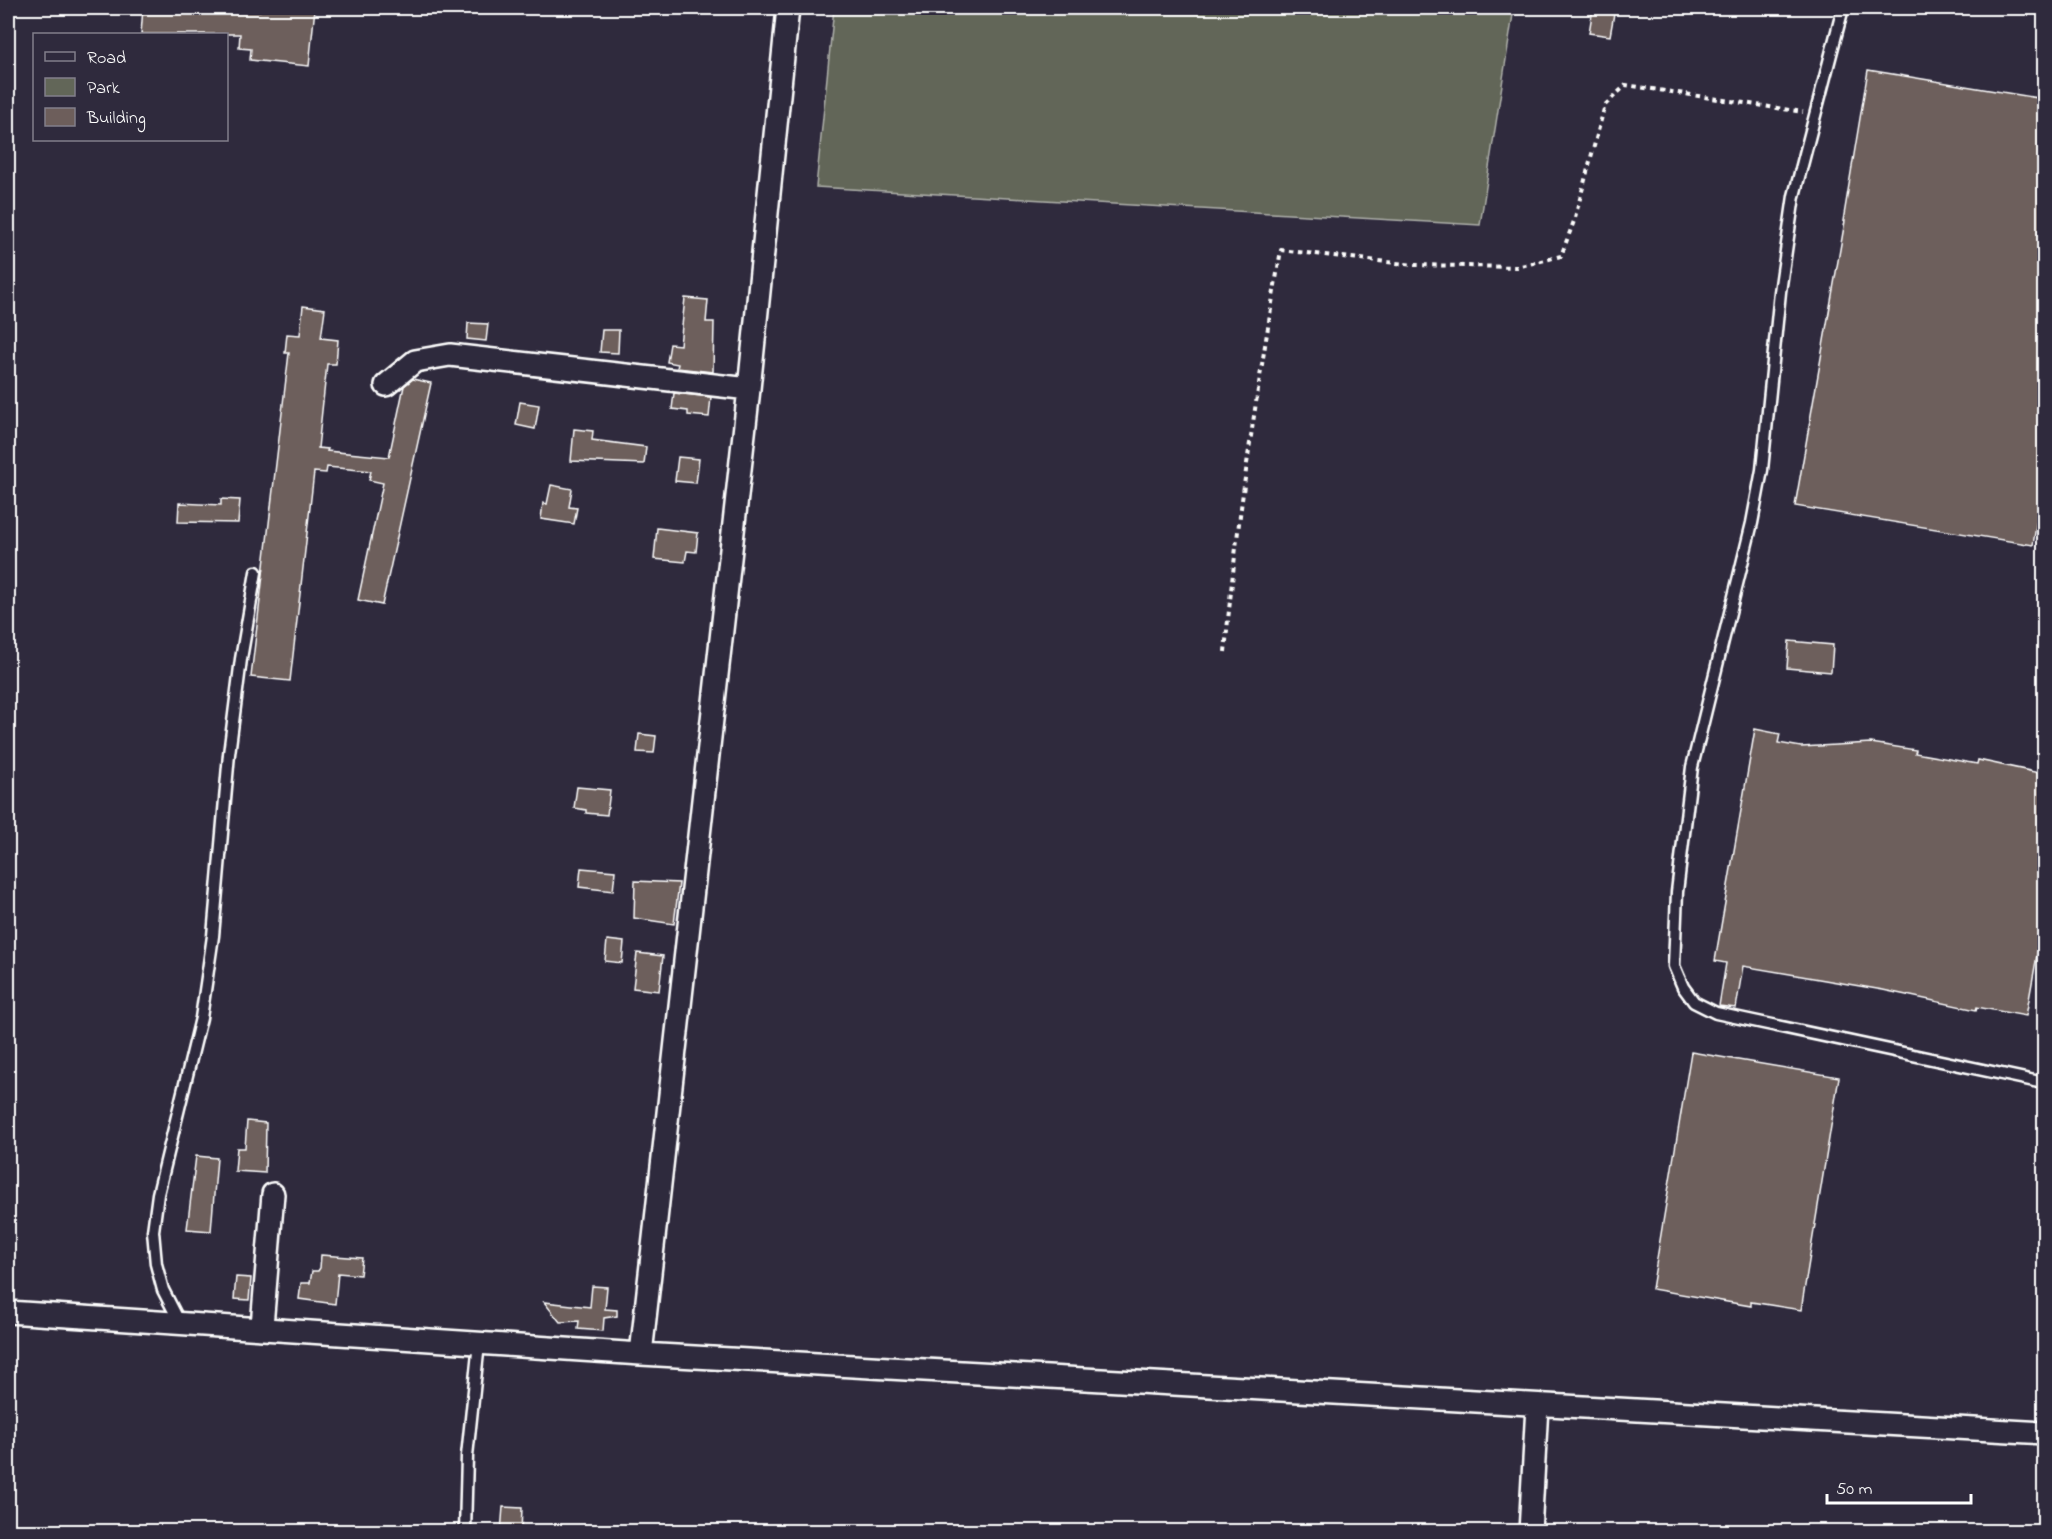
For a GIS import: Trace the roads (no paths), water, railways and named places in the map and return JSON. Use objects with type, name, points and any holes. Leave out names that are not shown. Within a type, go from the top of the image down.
[{"type":"street","points":[[641,1354],[749,389],[788,8]]},
{"type":"street","points":[[386,385],[415,361],[450,355],[749,389]]},
{"type":"street","points":[[262,1326],[273,1194]]},
{"type":"street","points":[[8,1311],[180,1323],[262,1326],[641,1354],[2044,1433]]},
{"type":"street","points":[[1530,1532],[1537,1406]]},
{"type":"lane","points":[[1843,8],[1801,165],[1786,241],[1762,470],[1752,524],[1692,766],[1677,892],[1674,966],[1683,987],[1694,1002],[1716,1013],[2044,1083]]},
{"type":"lane","points":[[180,1323],[163,1290],[156,1264],[153,1231],[158,1194],[201,1018],[213,936],[229,754],[241,660],[256,572]]},
{"type":"lane","points":[[465,1532],[467,1456],[479,1343]]}]
